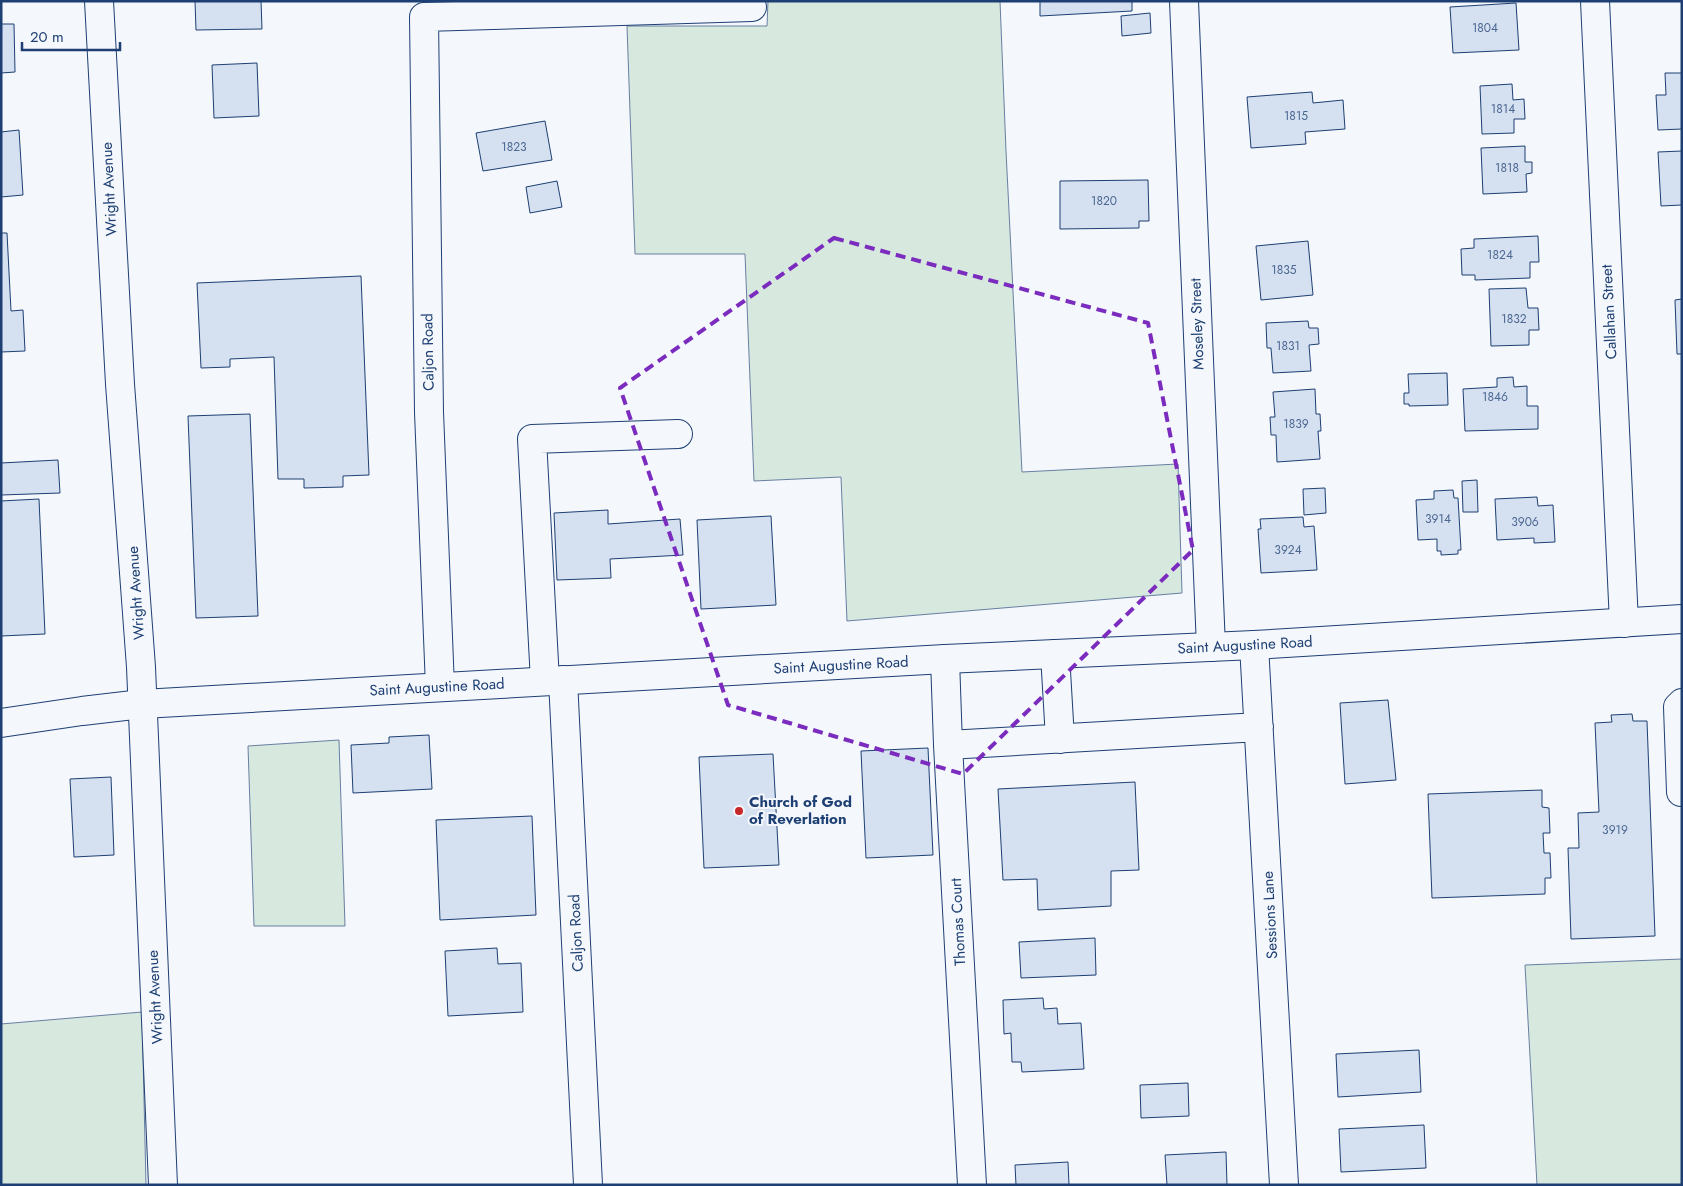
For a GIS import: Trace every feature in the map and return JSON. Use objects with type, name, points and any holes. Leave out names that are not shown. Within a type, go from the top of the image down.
[{"type":"street","name":"Wright Avenue","points":[[99,1],[119,365],[141,666],[163,1185]]},
{"type":"street","name":"Moseley Street","points":[[1184,1],[1211,647]]},
{"type":"street","name":"Callahan Street","points":[[1595,1],[1624,623]]},
{"type":"street","name":"Caljon Road","points":[[440,687],[429,412],[424,17],[752,7]]},
{"type":"street","name":"Caljon Road","points":[[588,1185],[554,681],[532,439],[678,434]]},
{"type":"street","name":"Saint Augustine Road","points":[[1,723],[142,704],[945,659],[1254,645],[1682,619]]},
{"type":"street","name":"Sessions Lane","points":[[1254,645],[1284,1185]]},
{"type":"street","points":[[1054,654],[1060,739]]},
{"type":"street","name":"Thomas Court","points":[[945,659],[972,1185]]},
{"type":"street","points":[[1681,792],[1678,707],[1682,703]]},
{"type":"street","points":[[948,745],[1259,727]]},
{"type":"highlighted area","points":[[834,238],[1148,323],[1193,550],[963,774],[728,705],[620,388]]},
{"type":"shaded area","points":[[768,1],[1000,1],[1022,472],[1178,464],[1182,593],[847,621],[841,477],[754,481],[745,254],[635,254],[627,26],[767,26]]},
{"type":"shaded area","points":[[339,740],[345,926],[254,926],[248,746]]},
{"type":"shaded area","points":[[1682,959],[1682,1185],[1537,1185],[1525,965]]},
{"type":"shaded area","points":[[142,1012],[146,1185],[1,1185],[1,1024]]},
{"type":"building","points":[[195,1],[261,1],[262,29],[196,30]]},
{"type":"building","points":[[1040,1],[1132,1],[1132,11],[1040,16]]},
{"type":"building","points":[[1516,3],[1519,50],[1453,53],[1450,7]]},
{"type":"building","points":[[1150,13],[1151,33],[1122,36],[1121,16]]},
{"type":"building","points":[[1,24],[14,24],[15,72],[1,73]]},
{"type":"building","points":[[257,63],[259,116],[214,118],[212,65]]},
{"type":"building","points":[[1665,73],[1682,73],[1682,129],[1658,130],[1656,95],[1666,95]]},
{"type":"building","points":[[1512,84],[1513,100],[1524,99],[1525,119],[1514,119],[1514,133],[1482,134],[1480,86]]},
{"type":"building","points":[[1312,92],[1313,103],[1343,100],[1345,129],[1305,132],[1306,144],[1251,148],[1247,97]]},
{"type":"building","points":[[545,121],[552,160],[483,171],[476,133]]},
{"type":"building","points":[[19,130],[23,195],[1,197],[1,132]]},
{"type":"building","points":[[1525,146],[1525,162],[1532,162],[1532,173],[1526,174],[1527,192],[1483,194],[1481,148]]},
{"type":"building","points":[[1682,151],[1682,205],[1661,206],[1658,152]]},
{"type":"building","points":[[1148,180],[1149,221],[1139,221],[1139,228],[1060,229],[1060,181]]},
{"type":"building","points":[[557,181],[562,207],[530,213],[526,187]]},
{"type":"building","points":[[1,233],[7,233],[11,311],[23,310],[25,351],[1,352]]},
{"type":"building","points":[[1538,236],[1539,262],[1530,262],[1530,278],[1475,280],[1475,275],[1462,275],[1461,249],[1474,248],[1474,239]]},
{"type":"building","points":[[1308,241],[1313,295],[1261,300],[1256,246]]},
{"type":"building","points":[[361,276],[369,475],[343,476],[343,487],[304,488],[304,479],[278,479],[274,357],[230,359],[230,367],[201,368],[197,283]]},
{"type":"building","points":[[1526,288],[1528,308],[1538,308],[1539,330],[1529,330],[1529,345],[1491,346],[1489,289]]},
{"type":"building","points":[[1682,299],[1682,354],[1677,354],[1675,300]]},
{"type":"building","points":[[1308,321],[1309,328],[1318,328],[1319,344],[1309,345],[1311,371],[1273,373],[1271,348],[1267,348],[1266,323]]},
{"type":"building","points":[[1447,373],[1448,405],[1409,406],[1409,404],[1404,404],[1404,393],[1409,393],[1408,374]]},
{"type":"building","points":[[1513,377],[1514,387],[1527,386],[1527,406],[1538,406],[1538,429],[1465,431],[1463,389],[1497,387],[1497,378]]},
{"type":"building","points":[[1315,389],[1316,414],[1320,414],[1321,431],[1318,431],[1320,459],[1277,462],[1276,435],[1271,435],[1270,417],[1275,417],[1273,392]]},
{"type":"building","points":[[250,414],[258,616],[196,618],[188,416]]},
{"type":"building","points":[[58,460],[60,493],[1,495],[1,463]]},
{"type":"building","points":[[1477,480],[1478,512],[1463,512],[1462,481]]},
{"type":"building","points":[[1325,488],[1326,513],[1304,515],[1303,489]]},
{"type":"building","points":[[1453,490],[1454,498],[1458,498],[1461,550],[1458,550],[1458,554],[1441,555],[1441,551],[1437,551],[1437,539],[1418,540],[1416,500],[1434,499],[1434,491]]},
{"type":"building","points":[[1537,497],[1538,506],[1553,505],[1555,542],[1534,543],[1534,538],[1497,540],[1495,499]]},
{"type":"building","points":[[39,499],[45,634],[1,636],[1,501]]},
{"type":"building","points":[[608,510],[608,524],[680,519],[683,555],[610,559],[611,578],[557,580],[554,513]]},
{"type":"building","points":[[771,516],[776,605],[701,609],[697,520]]},
{"type":"building","points":[[1303,517],[1304,527],[1314,526],[1317,570],[1261,573],[1258,529],[1261,529],[1260,519]]},
{"type":"building","points":[[1388,700],[1396,780],[1345,784],[1340,703]]},
{"type":"building","points":[[1632,714],[1633,721],[1647,721],[1655,936],[1571,939],[1568,848],[1579,848],[1578,813],[1599,812],[1595,723],[1612,722],[1611,715]]},
{"type":"building","points":[[429,735],[432,789],[353,793],[351,745],[389,743],[389,737]]},
{"type":"building","points":[[928,748],[933,855],[866,858],[861,751]]},
{"type":"building","name":"Church of God of Reverlation","points":[[773,754],[779,865],[704,868],[699,757]]},
{"type":"building","points":[[111,777],[114,855],[74,857],[70,779]]},
{"type":"building","points":[[1135,782],[1139,870],[1111,871],[1111,906],[1038,910],[1037,879],[1003,880],[998,789]]},
{"type":"building","points":[[1542,790],[1542,807],[1549,808],[1550,833],[1543,833],[1544,853],[1550,853],[1551,878],[1545,878],[1545,894],[1432,898],[1428,794]]},
{"type":"building","points":[[532,816],[536,915],[440,920],[436,820]]},
{"type":"building","points":[[1095,938],[1096,975],[1021,978],[1019,942]]},
{"type":"building","points":[[497,948],[498,964],[521,963],[523,1012],[448,1016],[445,951]]},
{"type":"building","points":[[1043,998],[1044,1009],[1057,1008],[1058,1024],[1081,1023],[1084,1069],[1022,1072],[1021,1062],[1012,1062],[1011,1033],[1004,1034],[1003,1000]]},
{"type":"building","points":[[1419,1050],[1421,1092],[1338,1097],[1336,1054]]},
{"type":"building","points":[[1188,1083],[1189,1116],[1141,1118],[1140,1085]]},
{"type":"building","points":[[1424,1125],[1426,1168],[1341,1172],[1339,1129]]},
{"type":"building","points":[[1226,1152],[1227,1185],[1167,1185],[1165,1155]]},
{"type":"building","points":[[1068,1162],[1069,1185],[1016,1185],[1015,1165]]},
{"type":"place","name":"Church of God of Reverlation","points":[[739,811]]}]
